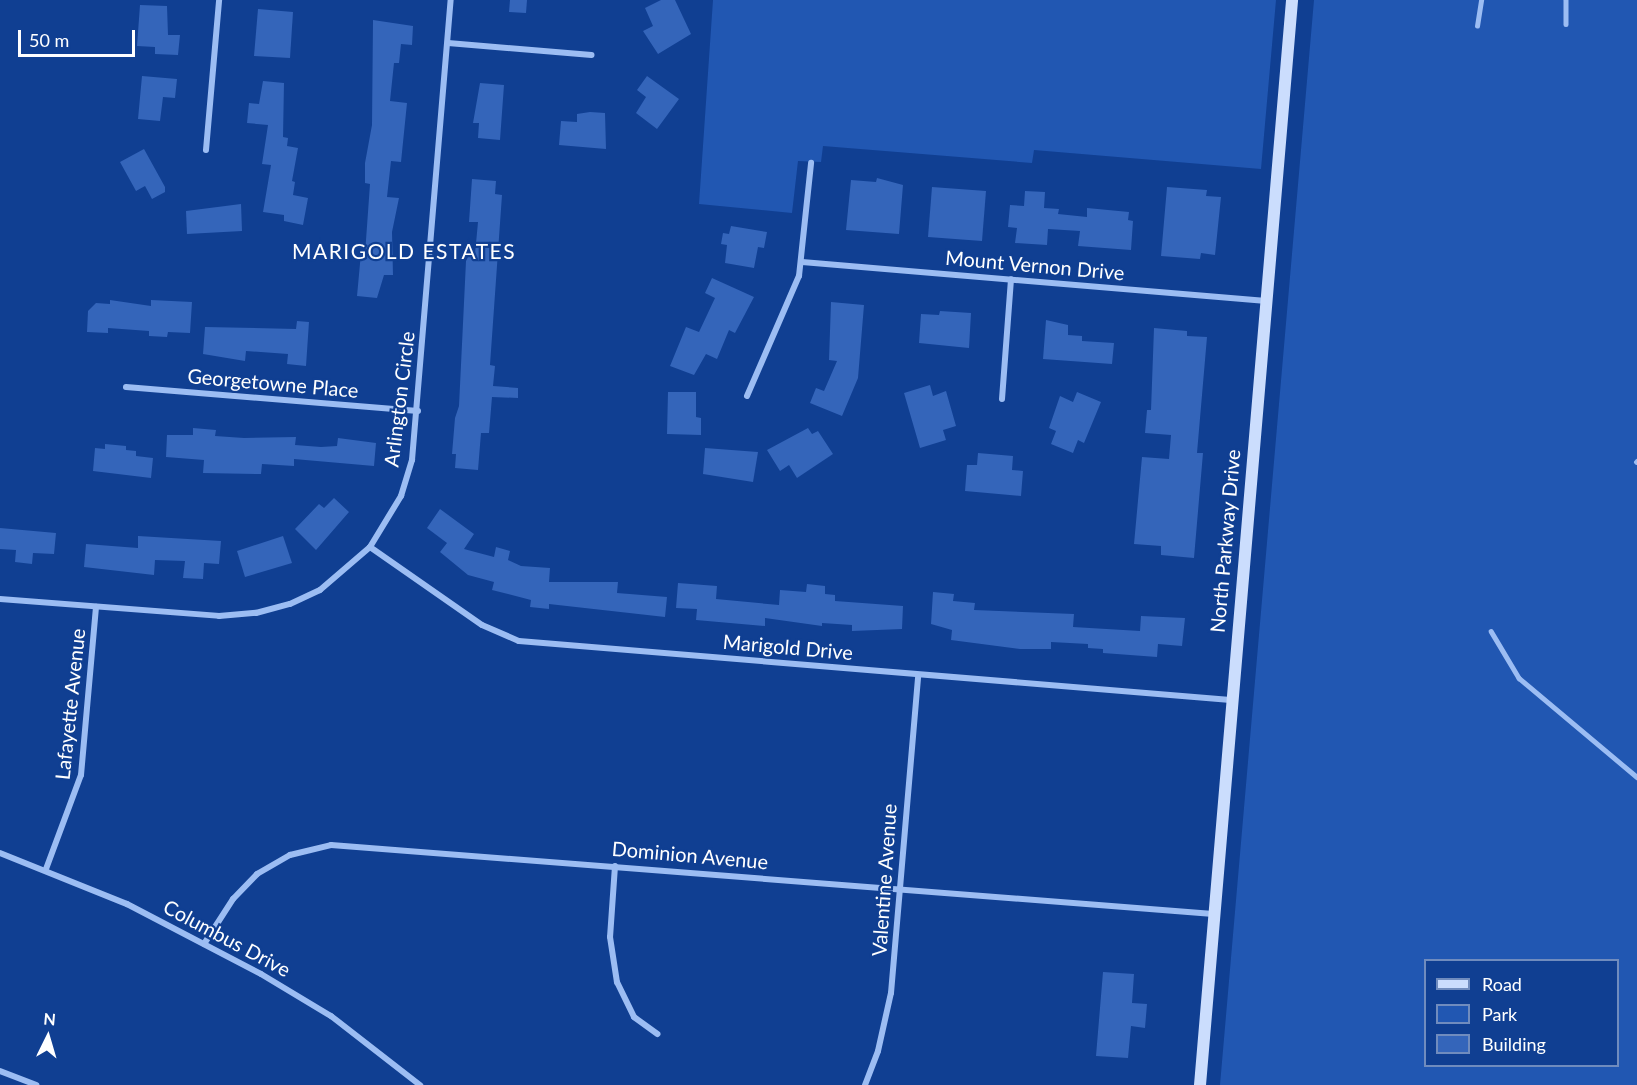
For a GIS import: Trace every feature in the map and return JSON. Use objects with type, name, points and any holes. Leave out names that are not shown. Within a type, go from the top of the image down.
[{"type":"main road","name":"North Parkway Drive","points":[[1200,1085],[1292,0]]},
{"type":"street","points":[[206,150],[219,0]]},
{"type":"street","name":"Arlington Circle","points":[[0,599],[219,616],[272,610],[326,585],[370,547],[404,486],[418,411],[451,0]]},
{"type":"street","points":[[448,43],[592,55]]},
{"type":"street","points":[[747,396],[793,296],[802,262],[811,163]]},
{"type":"street","name":"Mount Vernon Drive","points":[[802,262],[1266,301]]},
{"type":"street","points":[[1002,399],[1011,279]]},
{"type":"street","name":"Georgetowne Place","points":[[126,387],[418,411]]},
{"type":"street","name":"Marigold Drive","points":[[370,547],[482,625],[519,641],[1231,700]]},
{"type":"street","name":"Lafayette Avenue","points":[[46,869],[81,776],[96,607]]},
{"type":"street","name":"Valentine Avenue","points":[[865,1085],[878,1051],[891,993],[918,675]]},
{"type":"street","name":"Dominion Avenue","points":[[204,944],[233,898],[257,874],[278,861],[315,848],[359,845],[1213,914]]},
{"type":"street","name":"Columbus Drive","points":[[0,853],[46,869],[127,904],[204,944],[331,1016],[420,1085]]},
{"type":"street","points":[[615,866],[610,937],[617,982],[634,1017],[657,1034]]},
{"type":"street","points":[[0,1071],[36,1085]]},
{"type":"lane","points":[[1477,26],[1481,0]]},
{"type":"lane","points":[[1566,0],[1566,24]]},
{"type":"lane","points":[[1491,631],[1519,678],[1637,777]]},
{"type":"green space","points":[[713,0],[1276,0],[1261,169],[1034,150],[1032,163],[823,146],[821,162],[798,161],[792,213],[699,204]]},
{"type":"green space","points":[[1314,0],[1637,0],[1637,1085],[1220,1085]]},
{"type":"building","points":[[510,0],[527,0],[526,13],[509,12]]},
{"type":"building","points":[[661,0],[675,0],[691,34],[658,54],[643,31],[653,26],[645,8]]},
{"type":"building","points":[[140,5],[167,6],[168,35],[180,35],[178,55],[155,54],[155,47],[137,46]]},
{"type":"building","points":[[258,9],[293,12],[290,58],[254,56]]},
{"type":"building","points":[[373,20],[413,26],[412,45],[401,44],[399,63],[394,63],[390,101],[407,103],[401,162],[391,161],[387,197],[399,198],[392,232],[393,275],[384,275],[377,298],[357,296],[361,253],[365,254],[370,184],[365,183],[365,163],[372,125]]},
{"type":"building","points":[[142,76],[177,79],[175,98],[163,97],[160,121],[138,119]]},
{"type":"building","points":[[647,76],[679,99],[657,129],[636,113],[646,97],[637,90]]},
{"type":"building","points":[[263,81],[284,83],[283,137],[288,138],[287,146],[298,148],[292,181],[295,182],[293,195],[308,198],[303,225],[284,221],[284,215],[263,212],[271,165],[262,164],[268,125],[247,123],[249,103],[259,104]]},
{"type":"building","points":[[480,83],[504,85],[500,140],[478,138],[479,123],[473,123]]},
{"type":"building","points":[[605,113],[606,149],[559,145],[561,121],[577,122],[577,114]]},
{"type":"building","points":[[144,149],[165,187],[165,192],[152,199],[145,186],[136,191],[120,162]]},
{"type":"building","points":[[877,178],[903,185],[899,234],[846,230],[851,180],[876,182]]},
{"type":"building","points":[[472,179],[496,181],[495,194],[502,195],[490,365],[495,366],[493,386],[518,388],[518,398],[492,397],[489,433],[481,433],[478,470],[455,468],[456,454],[452,454],[455,418],[459,406],[466,261],[470,253],[475,254],[478,222],[469,222]]},
{"type":"building","points":[[932,187],[986,191],[982,241],[928,237]]},
{"type":"building","points":[[1167,187],[1207,190],[1206,196],[1221,197],[1215,255],[1201,253],[1200,259],[1161,256]]},
{"type":"building","points":[[1025,191],[1045,192],[1044,208],[1059,209],[1058,214],[1087,217],[1087,208],[1129,212],[1128,220],[1133,221],[1131,250],[1078,246],[1080,231],[1048,229],[1047,245],[1015,243],[1017,228],[1008,227],[1010,205],[1024,206]]},
{"type":"building","points":[[241,204],[242,231],[187,234],[186,211]]},
{"type":"building","points":[[731,226],[767,232],[764,248],[758,247],[754,268],[725,263],[727,245],[721,244],[723,233],[729,234]]},
{"type":"building","points":[[712,278],[754,297],[735,333],[729,330],[717,359],[706,354],[694,375],[670,366],[686,327],[699,332],[715,298],[705,293]]},
{"type":"building","points":[[110,300],[151,306],[151,300],[192,302],[190,333],[168,332],[167,337],[149,336],[149,331],[108,328],[108,333],[87,332],[88,311],[96,303],[110,304]]},
{"type":"building","points":[[831,302],[864,305],[858,378],[842,416],[810,403],[816,388],[824,391],[837,361],[829,360]]},
{"type":"building","points":[[940,311],[971,313],[969,348],[919,343],[921,314],[939,315]]},
{"type":"building","points":[[1046,320],[1068,325],[1068,335],[1082,336],[1082,341],[1114,343],[1112,364],[1043,359]]},
{"type":"building","points":[[297,321],[309,322],[306,366],[287,364],[288,354],[246,351],[245,361],[203,354],[205,327],[296,329]]},
{"type":"building","points":[[1154,328],[1187,331],[1187,336],[1207,337],[1197,453],[1203,453],[1194,558],[1161,555],[1161,546],[1134,544],[1142,457],[1169,459],[1171,435],[1145,433],[1147,410],[1151,410]]},
{"type":"building","points":[[930,385],[933,396],[946,391],[956,426],[943,430],[946,440],[920,448],[904,393]]},
{"type":"building","points":[[668,392],[696,392],[696,417],[701,418],[701,435],[667,434]]},
{"type":"building","points":[[1077,392],[1101,402],[1084,443],[1078,440],[1073,453],[1051,444],[1056,431],[1049,428],[1060,396],[1073,402]]},
{"type":"building","points":[[193,428],[216,430],[215,436],[296,437],[295,445],[337,446],[338,438],[376,443],[374,466],[294,459],[294,466],[262,464],[261,474],[203,473],[204,460],[166,457],[167,435],[193,435]]},
{"type":"building","points":[[808,428],[812,434],[818,431],[833,454],[797,478],[789,465],[780,471],[767,450]]},
{"type":"building","points":[[105,444],[126,446],[126,450],[136,451],[136,456],[153,458],[151,478],[93,471],[95,448],[105,449]]},
{"type":"building","points":[[705,448],[758,452],[753,482],[703,474]]},
{"type":"building","points":[[978,453],[1013,456],[1012,470],[1023,471],[1021,496],[965,491],[967,465],[977,465]]},
{"type":"building","points":[[334,498],[349,512],[316,550],[295,529],[319,504],[324,508]]},
{"type":"building","points":[[440,509],[474,534],[464,549],[494,557],[496,547],[510,551],[508,560],[521,566],[550,568],[549,582],[618,582],[617,593],[667,597],[665,617],[549,604],[549,609],[530,607],[531,600],[492,590],[494,582],[468,575],[440,552],[447,543],[427,528]]},
{"type":"building","points":[[0,528],[56,533],[54,554],[33,553],[32,564],[15,562],[16,550],[0,549]]},
{"type":"building","points":[[138,536],[221,541],[219,564],[204,563],[203,579],[183,578],[185,561],[155,560],[154,575],[84,567],[86,544],[138,548]]},
{"type":"building","points":[[283,536],[292,563],[245,577],[237,551]]},
{"type":"building","points":[[678,583],[717,586],[716,599],[779,605],[780,590],[806,592],[807,584],[825,586],[825,594],[835,595],[835,601],[903,606],[902,629],[852,631],[852,625],[822,623],[822,626],[765,618],[765,626],[696,620],[697,609],[676,608]]},
{"type":"building","points":[[933,592],[954,594],[953,601],[975,603],[974,610],[1074,614],[1073,627],[1140,631],[1141,616],[1185,618],[1182,646],[1158,644],[1157,657],[1103,653],[1103,649],[1088,648],[1088,644],[1051,642],[1051,649],[1020,649],[951,640],[952,630],[931,624]]},
{"type":"building","points":[[1103,972],[1134,974],[1132,1003],[1147,1004],[1145,1028],[1131,1026],[1128,1058],[1096,1056]]},
{"type":"district","name":"MARIGOLD ESTATES","points":[[404,251]]}]
